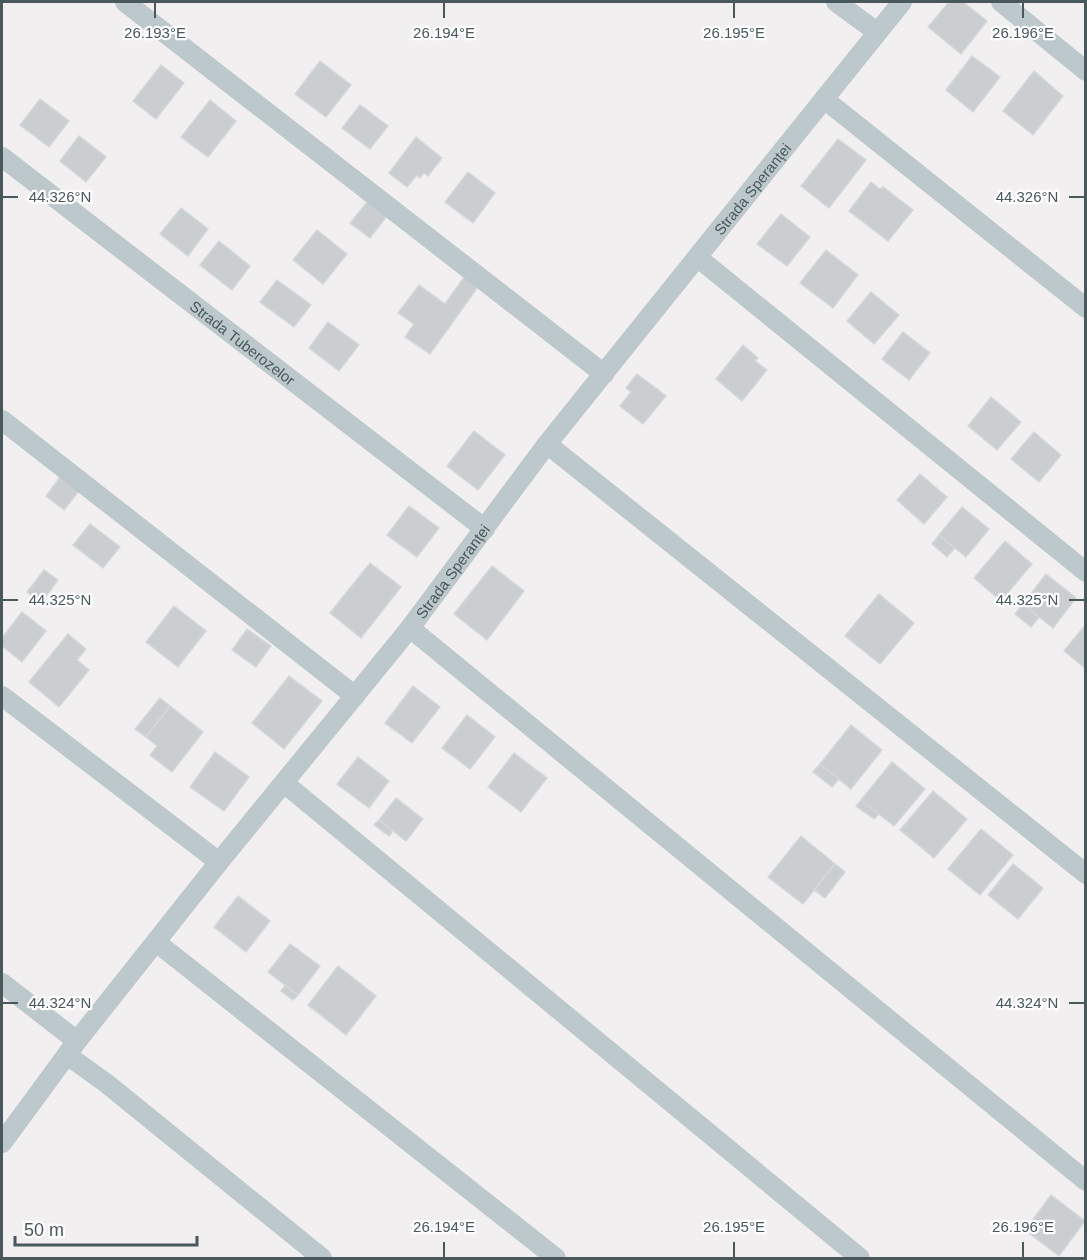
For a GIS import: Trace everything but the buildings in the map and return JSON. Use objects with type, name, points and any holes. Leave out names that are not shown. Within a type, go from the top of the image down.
[{"type":"street","points":[[124,2],[604,374]]},
{"type":"street","points":[[836,2],[877,32]]},
{"type":"street","name":"Strada Speranței","points":[[2,1143],[72,1048],[219,862],[410,628],[547,444],[902,2]]},
{"type":"street","points":[[1001,2],[1086,71]]},
{"type":"street","points":[[824,99],[1086,308]]},
{"type":"street","name":"Strada Tuberozelor","points":[[2,157],[485,529]]},
{"type":"street","points":[[697,257],[1086,572]]},
{"type":"street","points":[[2,420],[355,696]]},
{"type":"street","points":[[547,444],[1086,874]]},
{"type":"street","points":[[410,628],[1086,1181]]},
{"type":"street","points":[[2,696],[219,862]]},
{"type":"street","points":[[284,783],[860,1258]]},
{"type":"street","points":[[156,942],[556,1258]]},
{"type":"street","points":[[2,983],[106,1083],[322,1258]]}]
